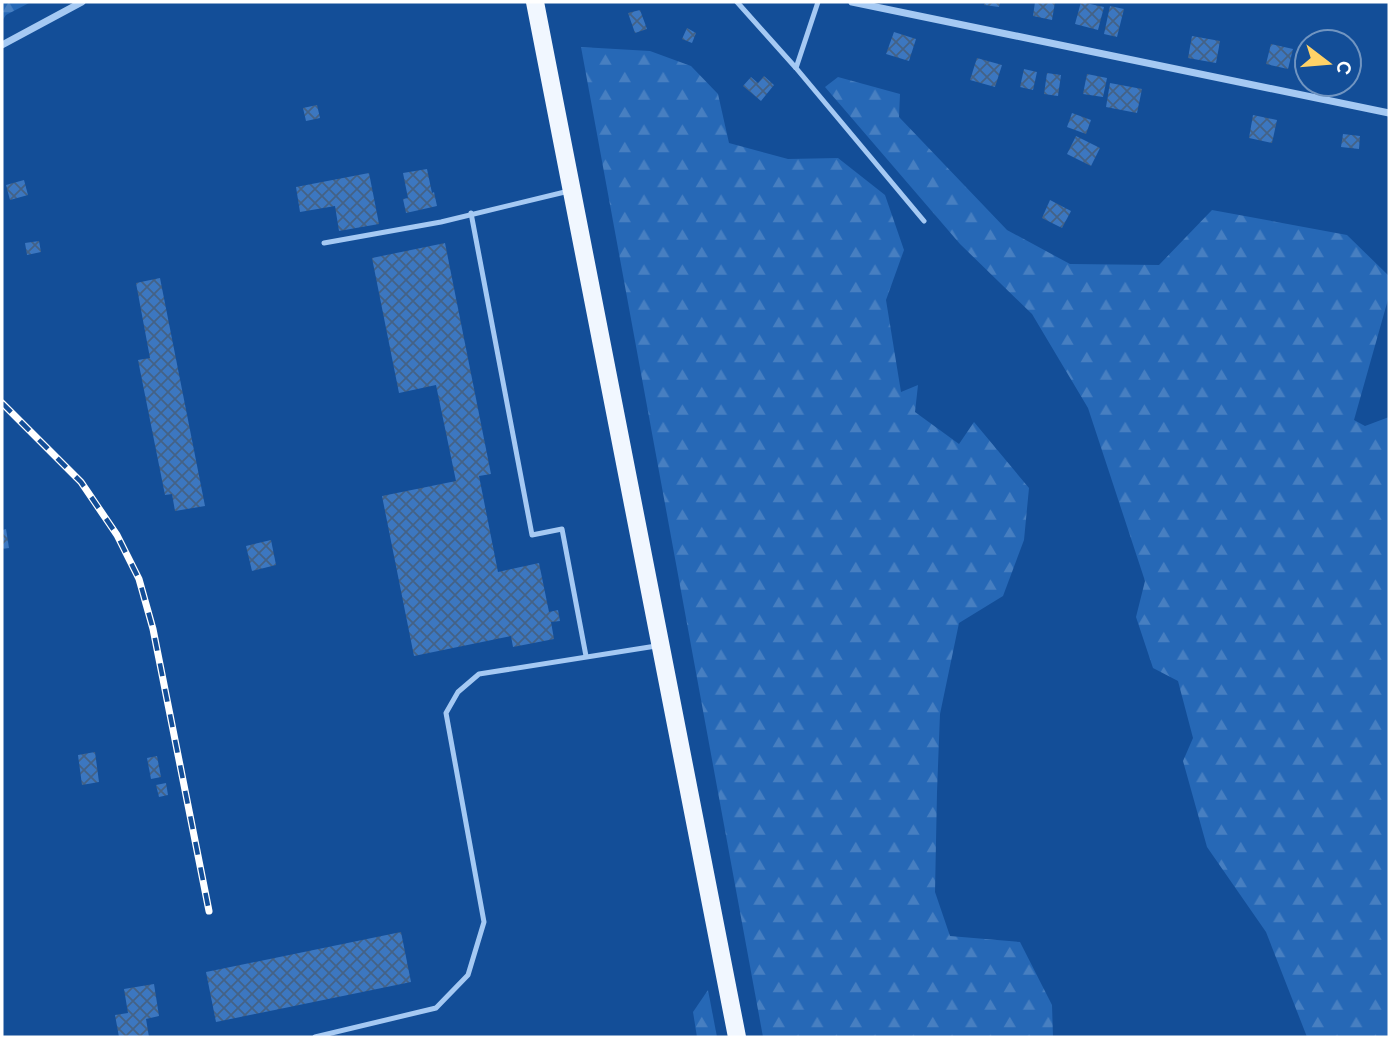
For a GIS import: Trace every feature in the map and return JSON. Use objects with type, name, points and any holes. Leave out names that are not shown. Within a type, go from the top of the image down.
[{"type":"main road","points":[[535,2],[737,1037]]},
{"type":"street","points":[[2,45],[82,2]]},
{"type":"street","points":[[852,2],[1389,113]]},
{"type":"lane","points":[[737,2],[924,221]]},
{"type":"lane","points":[[796,68],[818,2]]},
{"type":"lane","points":[[324,243],[441,222],[572,191]]},
{"type":"lane","points":[[471,214],[532,535],[562,529],[586,656]]},
{"type":"lane","points":[[315,1037],[436,1008],[468,975],[484,922],[446,713],[458,692],[479,674],[660,646]]},
{"type":"green space","points":[[2,2],[31,2],[6,15],[2,21]]},
{"type":"green space","points":[[581,47],[650,51],[691,66],[718,94],[729,143],[788,159],[838,158],[885,195],[904,250],[886,300],[901,392],[918,385],[915,412],[959,444],[974,422],[1029,488],[1024,540],[1003,596],[959,623],[940,714],[935,892],[950,936],[1020,942],[1052,1005],[1053,1037],[763,1037]]},
{"type":"green space","points":[[838,77],[900,94],[899,117],[1007,230],[1070,264],[1159,265],[1212,210],[1347,235],[1389,276],[1389,296],[1354,420],[1365,426],[1389,417],[1389,1037],[1307,1037],[1266,932],[1207,847],[1183,761],[1193,738],[1178,681],[1153,668],[1136,617],[1145,581],[1088,408],[1032,314],[960,244],[825,87]]},
{"type":"green space","points":[[708,990],[717,1037],[697,1037],[693,1012]]},
{"type":"building","points":[[985,2],[1000,2],[999,7],[984,5]]},
{"type":"building","points":[[1035,2],[1055,2],[1052,20],[1033,16]]},
{"type":"building","points":[[1081,2],[1104,7],[1098,30],[1075,24]]},
{"type":"building","points":[[1110,6],[1124,9],[1117,37],[1104,34]]},
{"type":"building","points":[[640,10],[647,29],[635,33],[628,13]]},
{"type":"building","points":[[687,28],[696,33],[692,43],[682,39]]},
{"type":"building","points":[[894,32],[916,39],[909,61],[886,54]]},
{"type":"building","points":[[1192,36],[1220,41],[1216,63],[1188,58]]},
{"type":"building","points":[[1271,44],[1293,49],[1288,69],[1266,64]]},
{"type":"building","points":[[977,58],[1002,65],[995,87],[970,80]]},
{"type":"building","points":[[1024,69],[1037,72],[1033,90],[1020,87]]},
{"type":"building","points":[[1047,73],[1061,75],[1058,96],[1044,94]]},
{"type":"building","points":[[1087,74],[1107,78],[1103,97],[1083,94]]},
{"type":"building","points":[[764,76],[774,85],[761,101],[743,86],[751,77],[758,83]]},
{"type":"building","points":[[1110,83],[1142,89],[1137,113],[1106,107]]},
{"type":"building","points":[[317,105],[320,118],[306,121],[303,108]]},
{"type":"building","points":[[1072,113],[1091,120],[1086,134],[1067,127]]},
{"type":"building","points":[[1253,115],[1277,120],[1272,143],[1249,138]]},
{"type":"building","points":[[1343,134],[1360,136],[1359,149],[1341,147]]},
{"type":"building","points":[[1076,136],[1100,148],[1091,166],[1067,154]]},
{"type":"building","points":[[427,169],[437,206],[406,213],[403,199],[408,198],[403,173]]},
{"type":"building","points":[[369,173],[379,224],[339,231],[335,206],[300,212],[296,187]]},
{"type":"building","points":[[24,180],[28,195],[10,200],[6,185]]},
{"type":"building","points":[[1050,200],[1071,211],[1062,228],[1042,218]]},
{"type":"building","points":[[39,241],[41,252],[27,255],[25,243]]},
{"type":"building","points":[[445,243],[491,474],[479,476],[498,572],[539,563],[549,612],[558,610],[560,621],[551,622],[554,639],[513,647],[511,636],[414,656],[382,496],[456,481],[436,385],[399,393],[372,258]]},
{"type":"building","points":[[160,278],[205,506],[175,511],[172,494],[165,495],[138,360],[150,358],[136,283]]},
{"type":"building","points":[[6,529],[9,548],[2,549],[2,530]]},
{"type":"building","points":[[271,540],[276,565],[252,571],[246,546]]},
{"type":"building","points":[[95,752],[99,782],[82,785],[78,755]]},
{"type":"building","points":[[157,756],[161,777],[151,779],[147,758]]},
{"type":"building","points":[[166,783],[168,795],[159,797],[156,785]]},
{"type":"building","points":[[401,932],[411,982],[216,1022],[206,972]]},
{"type":"building","points":[[154,984],[159,1016],[146,1019],[149,1037],[119,1037],[115,1015],[128,1013],[124,989]]},
{"type":"railway","points":[[2,403],[81,482],[117,535],[139,579],[153,629],[209,911]]}]
